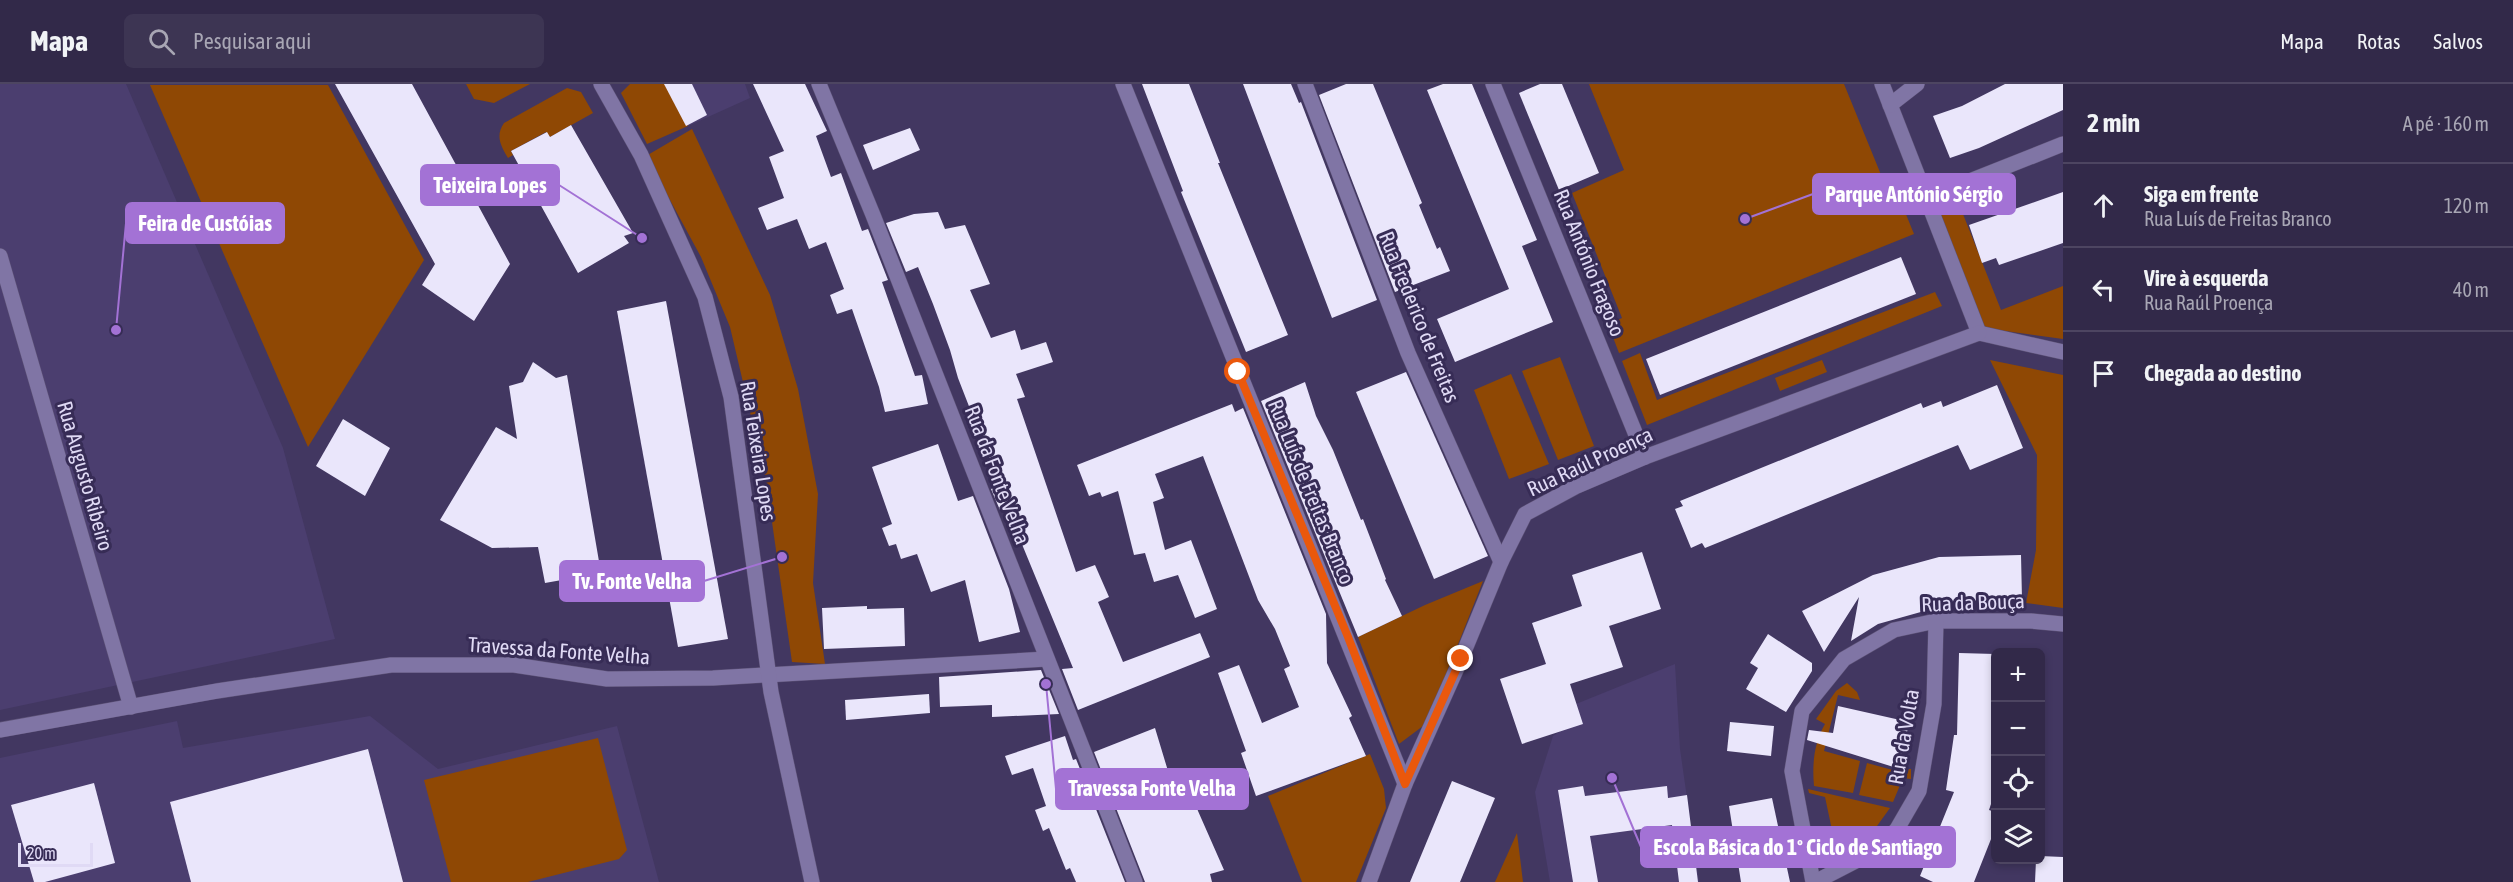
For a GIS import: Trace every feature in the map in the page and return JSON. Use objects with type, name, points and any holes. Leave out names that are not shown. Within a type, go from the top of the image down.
[{"type":"street","name":"Rua Teixeira Lopes","points":[[601,84],[641,155],[705,297],[731,397],[768,675],[812,882]]},
{"type":"street","name":"Rua da Fonte Velha","points":[[819,84],[873,215],[1135,882]]},
{"type":"street","name":"Rua Luís de Freitas Branco","points":[[1123,84],[1405,784]]},
{"type":"street","name":"Rua Frederico de Freitas","points":[[1305,84],[1408,353],[1502,562]]},
{"type":"street","name":"Rua António Fragoso","points":[[1493,84],[1645,457]]},
{"type":"street","points":[[1882,84],[1979,333],[2063,352]]},
{"type":"street","points":[[1890,105],[1917,84]]},
{"type":"street","points":[[1927,198],[2063,144]]},
{"type":"street","name":"Rua Augusto Ribeiro","points":[[0,256],[130,707]]},
{"type":"street","name":"Rua Raúl Proença","points":[[1369,882],[1405,784],[1525,514],[1577,486],[1645,457],[1979,333]]},
{"type":"street","name":"Rua da Bouça","points":[[1814,882],[1792,771],[1802,711],[1844,659],[1894,630],[1936,621],[2031,621],[2063,624]]},
{"type":"street","name":"Rua da Volta","points":[[1814,882],[1879,849],[1897,828],[1919,791],[1934,704],[1936,621]]},
{"type":"street","name":"Travessa da Fonte Velha","points":[[0,730],[217,691],[391,665],[514,665],[607,679],[768,675],[1047,659]]},
{"type":"shaded area","points":[[0,84],[126,84],[283,448],[335,639],[0,710]]},
{"type":"shaded area","points":[[466,84],[530,84],[494,103],[474,99]]},
{"type":"shaded area","points":[[630,84],[665,84],[688,126],[647,144],[621,93]]},
{"type":"shaded area","points":[[665,84],[745,84],[750,98],[688,126]]},
{"type":"shaded area","points":[[1589,84],[1844,84],[1886,187],[1903,207],[1914,234],[1619,353],[1608,324],[1622,318],[1572,193],[1624,170]]},
{"type":"shaded area","points":[[150,85],[328,85],[424,260],[308,447]]},
{"type":"shaded area","points":[[567,88],[581,92],[593,113],[550,137],[546,132],[511,151],[513,155],[508,158],[499,137],[504,123]]},
{"type":"shaded area","points":[[692,129],[770,295],[798,389],[818,494],[813,583],[825,664],[792,662],[766,480],[730,327],[701,257],[646,156]]},
{"type":"shaded area","points":[[1959,204],[2001,310],[2063,286],[2063,339],[1984,328],[1938,213]]},
{"type":"shaded area","points":[[1935,292],[1942,306],[1647,425],[1622,361],[1640,353],[1657,400]]},
{"type":"shaded area","points":[[1560,357],[1594,446],[1558,460],[1522,371]]},
{"type":"shaded area","points":[[1822,360],[1827,372],[1780,391],[1775,378]]},
{"type":"shaded area","points":[[1990,360],[2063,375],[2063,608],[2026,603],[2036,550],[2037,455]]},
{"type":"shaded area","points":[[1511,374],[1549,464],[1509,479],[1474,390]]},
{"type":"shaded area","points":[[1483,581],[1427,723],[1399,744],[1358,637],[1425,605]]},
{"type":"shaded area","points":[[1675,664],[1680,749],[1699,882],[1550,882],[1535,792],[1553,736],[1576,721],[1571,706]]},
{"type":"shaded area","points":[[1847,683],[1857,692],[1860,700],[1838,695],[1824,751],[1860,761],[1853,793],[1814,786],[1813,778],[1816,746],[1825,724],[1816,719],[1836,691]]},
{"type":"shaded area","points":[[370,716],[438,769],[617,726],[659,882],[0,882],[0,758],[177,721],[183,748]]},
{"type":"shaded area","points":[[598,738],[627,850],[619,859],[528,882],[451,882],[424,780]]},
{"type":"shaded area","points":[[1370,754],[1384,789],[1386,808],[1356,882],[1302,882],[1268,796]]},
{"type":"shaded area","points":[[1867,763],[1907,774],[1911,769],[1911,779],[1903,778],[1893,802],[1859,795]]},
{"type":"shaded area","points":[[1808,789],[1890,808],[1869,837],[1836,849],[1825,797],[1809,793]]},
{"type":"shaded area","points":[[1517,833],[1523,882],[1495,882]]},
{"type":"building","points":[[335,84],[412,84],[510,264],[474,321],[422,285],[435,264]]},
{"type":"building","points":[[664,84],[692,84],[707,115],[686,126]]},
{"type":"building","points":[[753,84],[805,84],[827,131],[816,136],[831,177],[841,173],[862,231],[868,229],[888,280],[882,282],[915,376],[922,375],[928,404],[885,412],[879,387],[852,309],[837,314],[830,295],[844,289],[826,242],[809,249],[797,219],[767,230],[758,208],[784,198],[769,157],[784,151]]},
{"type":"building","points":[[1142,84],[1189,84],[1220,163],[1218,163],[1288,335],[1246,352],[1181,192],[1183,191]]},
{"type":"building","points":[[1243,84],[1291,84],[1299,103],[1301,102],[1377,300],[1332,318]]},
{"type":"building","points":[[1346,84],[1373,84],[1422,203],[1419,205],[1437,249],[1440,247],[1450,271],[1395,292],[1319,95]]},
{"type":"building","points":[[1443,84],[1472,84],[1537,240],[1522,246],[1553,322],[1455,362],[1437,319],[1509,289],[1427,90]]},
{"type":"building","points":[[1540,84],[1562,84],[1599,173],[1559,190],[1519,93]]},
{"type":"building","points":[[2005,84],[2063,84],[2063,110],[1979,148],[1950,158],[1933,116],[1962,106]]},
{"type":"building","points":[[571,125],[633,233],[624,236],[629,243],[578,273],[511,151],[547,132],[550,137]]},
{"type":"building","points":[[910,128],[920,150],[873,170],[863,145]]},
{"type":"building","points":[[2063,192],[2063,243],[1999,265],[1996,258],[1982,263],[1969,225]]},
{"type":"building","points":[[938,212],[945,229],[965,225],[990,284],[970,290],[991,338],[1015,330],[1021,350],[1046,342],[1053,362],[1016,374],[1025,397],[1017,399],[1076,572],[1095,565],[1109,597],[1098,602],[1123,662],[1200,633],[1210,657],[1078,710],[1062,669],[1073,668],[1007,508],[1000,510],[991,489],[1000,486],[958,378],[933,304],[918,267],[906,272],[886,223],[914,214]]},
{"type":"building","points":[[1901,257],[1916,294],[1660,395],[1646,359]]},
{"type":"building","points":[[666,301],[728,639],[678,647],[617,311]]},
{"type":"building","points":[[533,362],[556,378],[567,375],[601,573],[545,583],[538,547],[492,548],[440,520],[496,427],[517,439],[509,386],[523,382]]},
{"type":"building","points":[[1406,372],[1488,556],[1434,579],[1356,392]]},
{"type":"building","points":[[1305,382],[1316,416],[1333,450],[1361,520],[1363,519],[1385,580],[1402,616],[1358,637],[1261,401]]},
{"type":"building","points":[[1997,385],[2023,448],[1970,470],[1958,445],[1705,548],[1702,543],[1691,548],[1675,509],[1683,506],[1680,501],[1921,403],[1923,408],[1941,401],[1943,407]]},
{"type":"building","points":[[1232,404],[1235,412],[1243,408],[1326,614],[1327,663],[1352,716],[1349,718],[1366,756],[1256,796],[1241,753],[1246,751],[1218,673],[1239,665],[1262,723],[1299,707],[1284,669],[1290,666],[1275,629],[1258,600],[1203,456],[1155,474],[1164,498],[1153,502],[1165,550],[1191,540],[1217,609],[1195,618],[1178,575],[1154,582],[1145,553],[1134,555],[1118,491],[1102,497],[1100,492],[1089,496],[1077,465]]},
{"type":"building","points":[[343,419],[390,448],[365,496],[316,466]]},
{"type":"building","points":[[938,444],[958,501],[973,496],[1009,589],[1020,632],[979,642],[965,580],[931,592],[917,554],[901,559],[896,544],[889,546],[882,528],[892,524],[872,467]]},
{"type":"building","points":[[1642,552],[1661,609],[1609,626],[1623,667],[1570,684],[1583,724],[1522,744],[1500,679],[1546,664],[1532,623],[1582,606],[1572,575]]},
{"type":"building","points":[[2021,555],[2022,599],[1960,601],[1878,624],[1851,641],[1859,597],[1824,652],[1802,611],[1873,575],[1939,557]]},
{"type":"building","points":[[867,606],[867,609],[904,608],[905,646],[824,649],[822,608]]},
{"type":"building","points":[[1768,634],[1812,663],[1812,671],[1786,712],[1746,689],[1758,668],[1750,663]]},
{"type":"building","points":[[1959,653],[1991,654],[1991,804],[1989,810],[1991,811],[1991,839],[1974,882],[1933,882],[1920,876],[1954,792],[1946,790],[1954,735],[1957,735]]},
{"type":"building","points":[[1041,670],[1059,714],[992,717],[992,705],[940,707],[939,677]]},
{"type":"building","points":[[929,694],[930,713],[846,720],[845,700]]},
{"type":"building","points":[[1838,706],[1909,722],[1900,769],[1807,740],[1809,730],[1833,733]]},
{"type":"building","points":[[1730,722],[1774,726],[1771,756],[1727,751]]},
{"type":"building","points":[[1155,728],[1168,771],[1183,768],[1198,811],[1224,870],[1210,874],[1212,882],[1145,882],[1094,752]]},
{"type":"building","points":[[1065,736],[1125,882],[1076,882],[1070,868],[1066,870],[1049,828],[1043,831],[1035,810],[1046,806],[1033,768],[1012,775],[1005,756]]},
{"type":"building","points":[[368,749],[403,882],[191,882],[170,802]]},
{"type":"building","points":[[1452,781],[1495,798],[1460,882],[1410,882]]},
{"type":"building","points":[[94,783],[115,863],[45,882],[34,882],[11,805]]},
{"type":"building","points":[[1583,786],[1585,796],[1667,786],[1668,798],[1687,795],[1698,882],[1679,882],[1672,825],[1590,836],[1598,882],[1573,882],[1558,790]]},
{"type":"building","points":[[1772,798],[1790,882],[1741,882],[1729,806]]},
{"type":"building","points":[[2045,856],[2063,857],[2063,882],[2035,882],[2036,864],[2045,864]]},
{"type":"place","name":"Parque António Sérgio","points":[[1745,219]]},
{"type":"place","name":"Teixeira Lopes","points":[[642,238]]},
{"type":"place","name":"Feira de Custóias","points":[[116,330]]},
{"type":"place","name":"Tv. Fonte Velha","points":[[782,557]]},
{"type":"place","name":"Travessa Fonte Velha","points":[[1046,684]]},
{"type":"place","name":"Escola Básica do 1º Ciclo de Santiago","points":[[1612,778]]},
{"type":"route","points":[[1238,372],[1348,637],[1405,784],[1461,659]]}]
